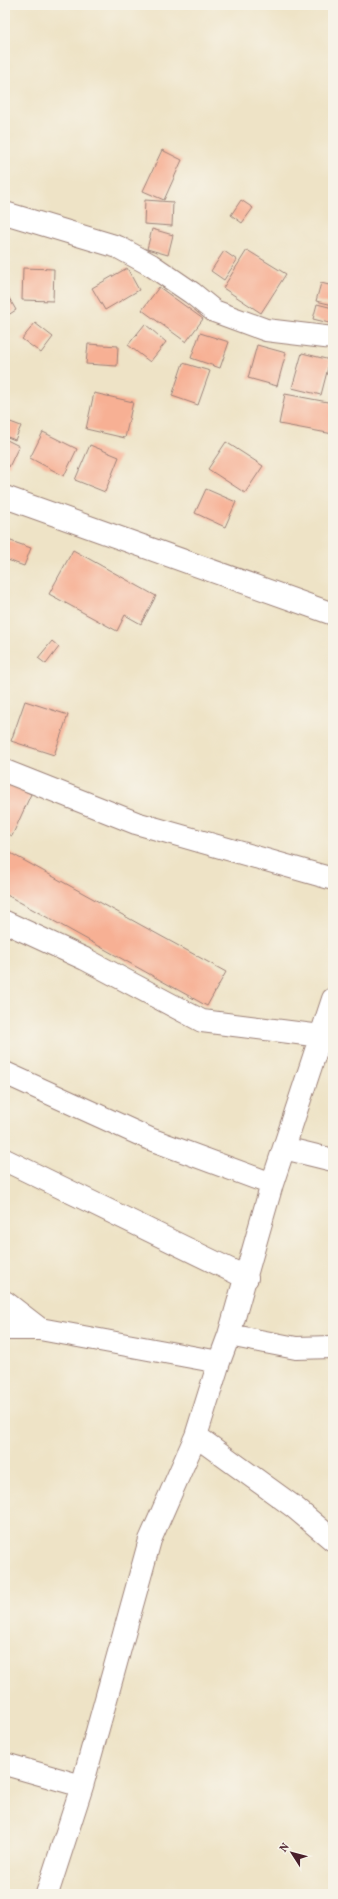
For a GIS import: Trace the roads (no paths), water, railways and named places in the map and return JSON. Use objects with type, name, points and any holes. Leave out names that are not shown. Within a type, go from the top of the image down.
[{"type":"street","points":[[5,213],[118,247],[150,265],[192,293],[214,310],[233,318],[266,330],[333,338]]},
{"type":"street","points":[[5,497],[333,614]]},
{"type":"street","points":[[5,770],[136,823],[333,879]]},
{"type":"street","points":[[5,922],[85,959],[202,1021],[327,1038]]},
{"type":"street","points":[[47,1894],[82,1786],[150,1540],[196,1436],[229,1335],[272,1184],[284,1148],[327,1038],[333,999]]},
{"type":"street","points":[[5,1073],[150,1139],[272,1184]]},
{"type":"street","points":[[284,1148],[333,1160]]},
{"type":"street","points":[[5,1160],[246,1278]]},
{"type":"street","points":[[5,1302],[40,1329]]},
{"type":"street","points":[[5,1329],[40,1329],[219,1362]]},
{"type":"street","points":[[229,1335],[296,1348],[333,1347]]},
{"type":"street","points":[[196,1436],[294,1507],[333,1540]]},
{"type":"street","points":[[5,1764],[82,1786]]}]
